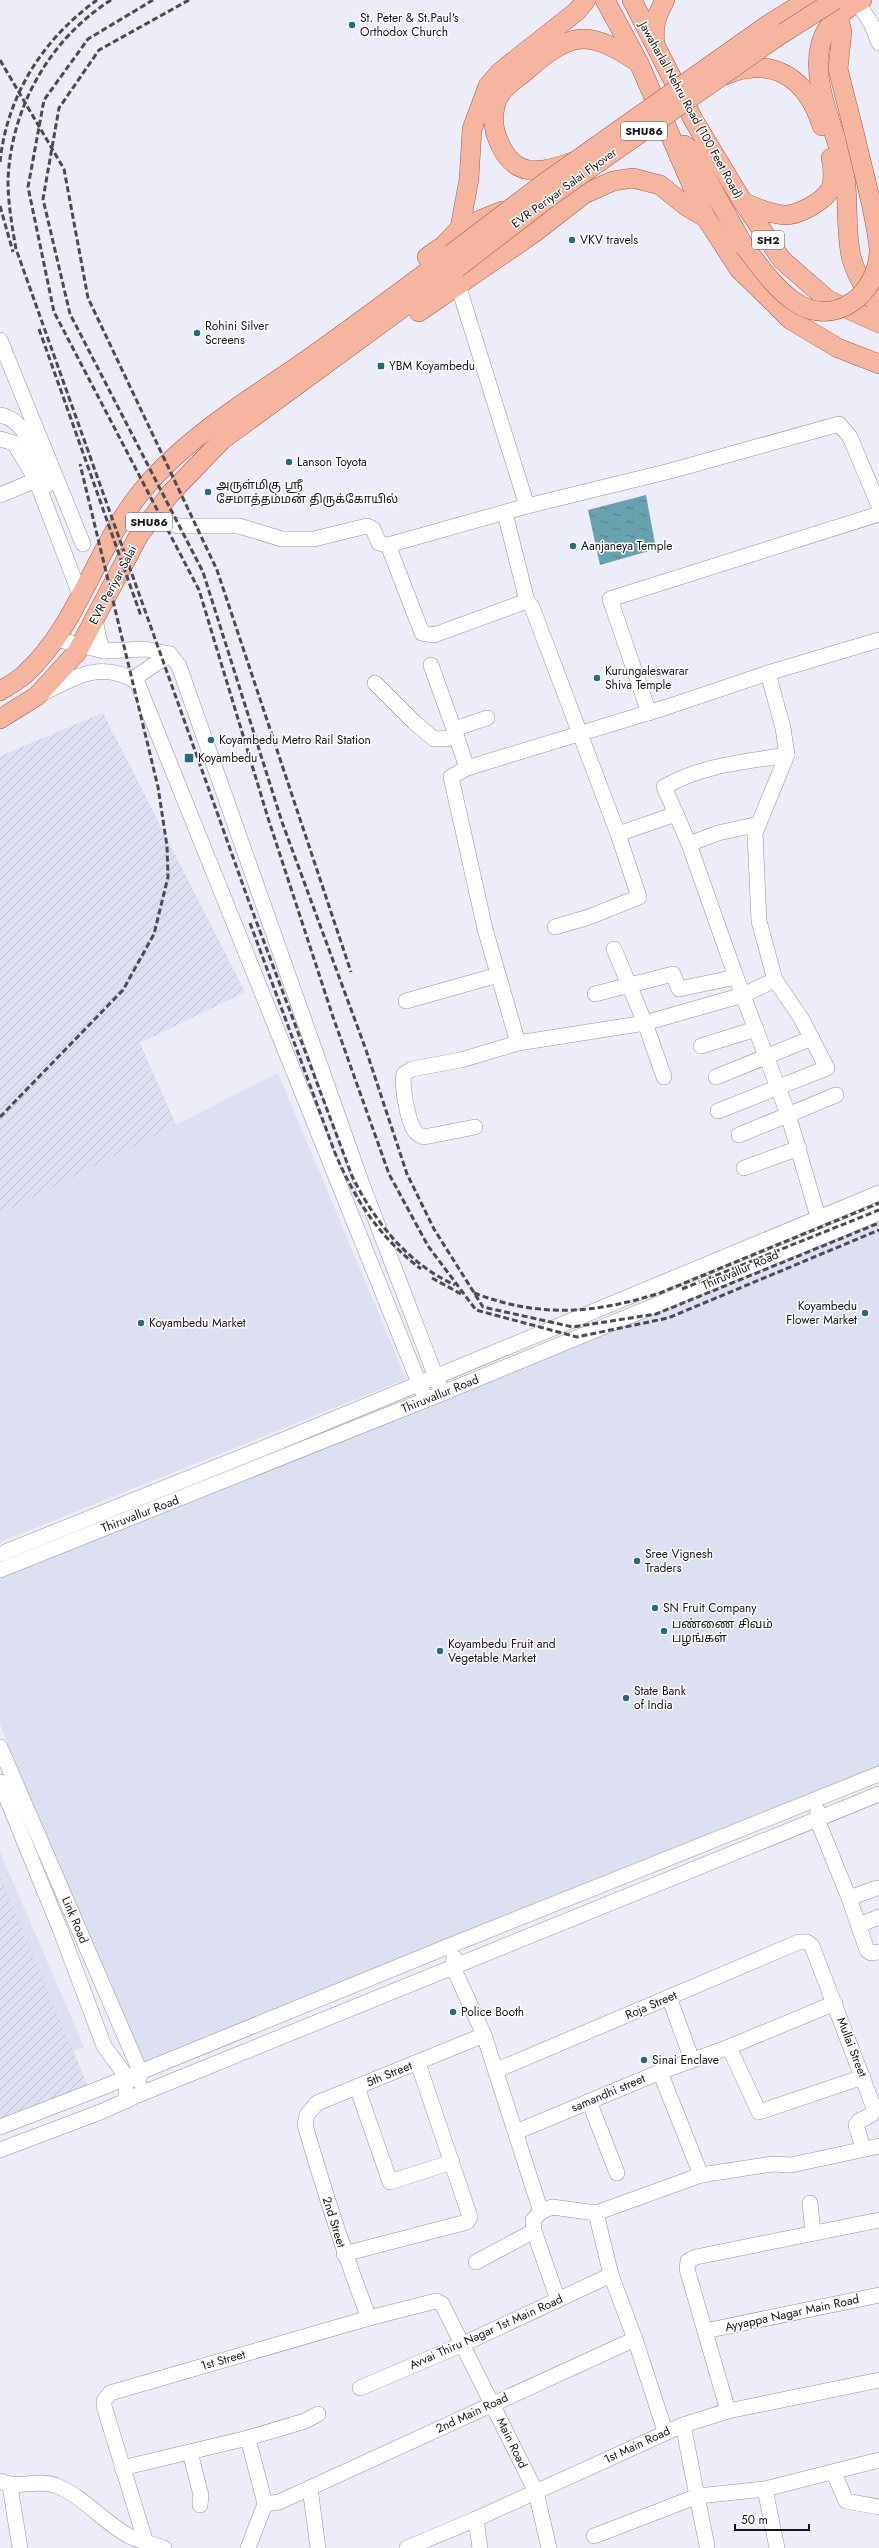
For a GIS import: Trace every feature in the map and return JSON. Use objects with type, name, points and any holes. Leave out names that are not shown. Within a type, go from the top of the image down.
[{"type":"main road","points":[[460,228],[469,179],[472,128],[488,86],[500,72],[577,11],[586,0]]},
{"type":"main road","name":"Jawaharlal Nehru Road (100 Feet Road)","points":[[605,0],[639,63],[706,218],[739,269],[791,320],[838,348],[879,364]]},
{"type":"main road","name":"Jawaharlal Nehru Road (100 Feet Road)","points":[[632,0],[655,48],[743,202],[782,260],[828,300],[879,323]]},
{"type":"main road","points":[[769,24],[777,16],[785,0]]},
{"type":"main road","name":"EVR Periyar Salai Flyover","points":[[352,337],[577,160],[769,24],[808,0]]},
{"type":"main road","name":"EVR Periyar Salai Flyover","points":[[335,349],[807,17],[860,1]]},
{"type":"main road","points":[[655,48],[653,26],[661,7]]},
{"type":"main road","points":[[672,139],[691,150],[699,167],[744,246],[769,278],[795,303],[818,311],[839,308],[859,300],[872,286],[877,269],[879,250],[856,136],[838,69],[842,36],[837,8]]},
{"type":"main road","points":[[837,8],[823,37],[819,61],[821,83],[844,169],[852,257],[861,279],[879,306]]},
{"type":"main road","points":[[577,160],[558,167],[539,170],[526,170],[511,164],[504,154],[496,135],[494,119],[497,100],[503,91],[549,51],[564,43],[581,38],[598,40],[615,47],[639,63]]},
{"type":"main road","points":[[720,77],[754,67],[771,67],[785,73],[805,92],[818,114],[833,166],[831,188],[817,202],[787,215],[760,210],[743,202]]},
{"type":"main road","points":[[534,233],[517,216],[503,211],[460,228],[443,246],[342,323],[335,330],[335,349],[362,351],[534,233],[584,194],[613,181],[633,178],[660,185],[706,218]]},
{"type":"main road","name":"EVR Periyar Salai","points":[[0,719],[37,696],[81,647],[139,535],[170,494],[222,440],[335,349]]},
{"type":"main road","name":"EVR Periyar Salai","points":[[0,691],[24,676],[56,639],[81,597],[104,549],[141,492],[162,471],[240,405],[335,349]]},
{"type":"street","points":[[860,1],[879,43]]},
{"type":"street","points":[[458,285],[527,506]]},
{"type":"street","points":[[0,340],[82,548],[51,495],[33,449],[20,427],[11,417],[0,415]]},
{"type":"street","points":[[154,517],[178,526],[239,526],[282,540],[314,539],[367,526],[373,529],[379,543],[388,545],[527,506],[670,471],[838,424],[850,437],[879,506]]},
{"type":"street","points":[[0,438],[14,443],[36,480],[81,597]]},
{"type":"street","points":[[0,495],[36,480]]},
{"type":"street","points":[[505,513],[527,601],[532,607],[581,733],[618,834],[639,897],[589,917],[555,926]]},
{"type":"street","points":[[649,713],[610,599],[879,514]]},
{"type":"street","points":[[388,545],[422,633],[434,635],[527,601]]},
{"type":"street","points":[[95,619],[99,640],[104,651]]},
{"type":"street","points":[[56,639],[81,647],[104,651],[145,649],[170,654],[179,666],[363,1186],[443,1393]]},
{"type":"street","points":[[518,1043],[485,929],[451,777],[467,768],[649,713],[768,673],[879,640]]},
{"type":"street","points":[[133,680],[170,654]]},
{"type":"street","points":[[431,665],[467,768]]},
{"type":"street","points":[[37,696],[85,673],[110,670],[137,682],[426,1400]]},
{"type":"street","points":[[718,1111],[828,1068],[812,1038],[775,980],[759,921],[755,833],[787,755],[783,728],[768,673]]},
{"type":"street","points":[[375,683],[414,722],[434,739],[455,734],[486,718]]},
{"type":"street","points":[[787,755],[701,770],[664,788],[689,844],[736,977],[788,1114],[818,1217]]},
{"type":"street","points":[[618,834],[676,814]]},
{"type":"street","points":[[689,844],[718,833],[759,824]]},
{"type":"street","points":[[614,949],[628,986],[645,1023],[664,1078]]},
{"type":"street","points":[[595,994],[673,974],[679,989],[736,977]]},
{"type":"street","points":[[406,1001],[498,975]]},
{"type":"street","points":[[475,1127],[424,1137],[418,1135],[413,1130],[407,1105],[404,1074],[412,1069],[462,1060],[518,1043],[645,1023],[743,995],[775,980]]},
{"type":"street","points":[[701,1046],[756,1029]]},
{"type":"street","points":[[716,1077],[766,1058],[812,1038]]},
{"type":"street","points":[[739,1135],[836,1095]]},
{"type":"street","points":[[744,1168],[799,1148]]},
{"type":"street","points":[[0,1554],[419,1384],[818,1217],[879,1193]]},
{"type":"street","name":"Thiruvallur Road","points":[[0,1570],[426,1400],[879,1213]]},
{"type":"street","name":"Link Road","points":[[0,1747],[133,2074]]},
{"type":"street","points":[[0,2127],[879,1774]]},
{"type":"street","points":[[0,1782],[62,1934],[104,2046],[133,2074],[132,2098]]},
{"type":"street","points":[[0,2150],[132,2098],[879,1794]]},
{"type":"street","points":[[819,1798],[817,1819],[849,1898],[868,1952],[879,1952]]},
{"type":"street","points":[[849,1898],[877,1888]]},
{"type":"street","points":[[858,1925],[879,1917]]},
{"type":"street","name":"Roja Street","points":[[497,2070],[799,1942],[807,1942]]},
{"type":"street","name":"Mullai Street","points":[[807,1942],[812,1946],[874,2108],[875,2115],[859,2121],[856,2125],[863,2148]]},
{"type":"street","points":[[455,1944],[453,1967],[484,2035],[497,2070],[541,2212]]},
{"type":"street","points":[[669,1997],[692,2060]]},
{"type":"street","name":"samandhi street","points":[[516,2132],[660,2072],[729,2047],[835,2003]]},
{"type":"street","name":"5th Street","points":[[305,2125],[307,2115],[317,2103],[484,2035]]},
{"type":"street","points":[[729,2047],[757,2112],[863,2077]]},
{"type":"street","points":[[344,2254],[467,2222],[470,2214],[418,2062]]},
{"type":"street","points":[[660,2072],[701,2175]]},
{"type":"street","points":[[357,2087],[390,2182],[452,2162]]},
{"type":"street","points":[[589,2101],[617,2173]]},
{"type":"street","name":"2nd Street","points":[[305,2125],[344,2254],[369,2318]]},
{"type":"street","points":[[558,2300],[534,2231],[533,2220],[541,2212],[552,2207],[596,2213],[701,2175],[772,2164],[791,2165],[863,2148],[879,2146]]},
{"type":"street","points":[[810,2203],[813,2233]]},
{"type":"street","points":[[596,2213],[611,2275],[635,2339],[665,2431]]},
{"type":"street","points":[[728,2411],[687,2269],[688,2261],[696,2257],[879,2220]]},
{"type":"street","points":[[476,2262],[534,2231]]},
{"type":"street","name":"Avvai Thiru Nagar 1st Main Road","points":[[360,2388],[461,2345],[611,2275]]},
{"type":"street","name":"Ayyappa Nagar Main Road","points":[[705,2331],[879,2295]]},
{"type":"street","name":"1st Street","points":[[145,2540],[104,2406],[104,2401],[110,2393],[430,2301],[440,2302],[461,2345]]},
{"type":"street","name":"2nd Main Road","points":[[266,2504],[279,2502],[635,2339]]},
{"type":"street","name":"Main Road","points":[[461,2345],[493,2404],[536,2492],[549,2548]]},
{"type":"street","name":"1st Main Road","points":[[407,2548],[536,2492],[665,2431],[728,2411],[879,2380]]},
{"type":"street","points":[[122,2468],[248,2438],[305,2421],[318,2414]]},
{"type":"street","points":[[682,2425],[698,2496],[707,2546]]},
{"type":"street","points":[[248,2438],[266,2504],[248,2548]]},
{"type":"street","points":[[190,2452],[201,2495],[200,2505]]},
{"type":"street","points":[[594,2536],[698,2496],[765,2489],[834,2473],[879,2460]]},
{"type":"street","points":[[834,2473],[846,2502],[879,2507]]},
{"type":"street","points":[[20,2548],[5,2483],[44,2483],[54,2485],[70,2492],[130,2542],[145,2540],[164,2548]]},
{"type":"street","points":[[310,2488],[318,2548]]},
{"type":"street","points":[[765,2489],[777,2548]]},
{"type":"street","points":[[476,2519],[480,2548]]},
{"type":"shaded area","points":[[103,713],[245,992],[140,1043],[176,1125],[0,1214],[0,756]]},
{"type":"shaded area","name":"Koyambedu Market","points":[[278,1073],[406,1379],[0,1542],[0,1214]]},
{"type":"shaded area","name":"Koyambedu Fruit and Vegetable Market","points":[[879,1218],[879,1770],[137,2070],[0,1724],[0,1578],[657,1311]]},
{"type":"shaded area","points":[[0,1852],[84,2047],[0,2081]]},
{"type":"shaded area","points":[[0,1877],[89,2089],[0,2123]]},
{"type":"water","points":[[646,495],[656,549],[600,565],[588,510]]},
{"type":"railway","points":[[0,162],[4,137],[11,114],[31,70],[60,32],[97,0]]},
{"type":"railway","points":[[111,0],[89,16],[70,34],[52,55],[38,77],[26,101],[17,127],[11,153],[8,180],[9,206],[16,249],[249,902],[352,1176],[371,1209],[394,1240],[422,1265],[455,1285]]},
{"type":"railway","points":[[153,0],[88,39],[44,100],[28,187],[54,312],[199,590],[268,818],[333,1017],[389,1174],[428,1246],[476,1310],[577,1337],[668,1318],[879,1230]]},
{"type":"railway","points":[[189,0],[99,50],[59,108],[43,199],[70,314],[203,572],[282,822],[366,1050],[407,1174],[434,1229],[483,1307],[573,1327],[656,1314],[879,1223]]},
{"type":"railway","points":[[0,60],[64,169],[88,298],[217,570],[351,972]]},
{"type":"railway","points":[[0,206],[13,252]]},
{"type":"railway","points":[[39,329],[141,616]]},
{"type":"railway","points":[[0,1117],[123,990],[154,934],[168,877],[167,846],[158,787],[80,464]]},
{"type":"railway","points":[[250,923],[335,1153],[351,1187],[370,1217],[381,1231],[406,1257],[421,1269]]},
{"type":"railway","points":[[474,1293],[498,1301],[544,1310],[589,1309],[635,1300],[660,1293],[879,1203]]},
{"type":"railway","points":[[682,1289],[879,1210]]},
{"type":"railway","points":[[432,1278],[463,1295]]},
{"type":"place","name":"St. Peter & St.Paul's Orthodox Church","points":[[352,25]]},
{"type":"place","name":"VKV travels","points":[[572,240]]},
{"type":"place","name":"Rohini Silver Screens","points":[[197,333]]},
{"type":"place","name":"YBM Koyambedu","points":[[381,366]]},
{"type":"place","name":"Lanson Toyota","points":[[289,462]]},
{"type":"place","name":"அருள்மிகு ஸ்ரீ சேமாத்தம்மன் திருக்கோயில்","points":[[208,492]]},
{"type":"place","name":"Aanjaneya Temple","points":[[573,546]]},
{"type":"place","name":"Kurungaleswarar Shiva Temple","points":[[597,678]]},
{"type":"place","name":"Koyambedu Metro Rail Station","points":[[211,740]]},
{"type":"place","name":"Koyambedu","points":[[189,758]]},
{"type":"place","name":"Koyambedu Flower Market","points":[[865,1313]]},
{"type":"place","name":"Koyambedu Market","points":[[141,1323]]},
{"type":"place","name":"Sree Vignesh Traders","points":[[637,1561]]},
{"type":"place","name":"SN Fruit Company","points":[[655,1608]]},
{"type":"place","name":"பண்ணை சிவம் பழங்கள்","points":[[664,1631]]},
{"type":"place","name":"Koyambedu Fruit and Vegetable Market","points":[[440,1651]]},
{"type":"place","name":"State Bank of India","points":[[626,1698]]},
{"type":"place","name":"Police Booth","points":[[453,2012]]},
{"type":"place","name":"Sinai Enclave","points":[[644,2060]]}]
